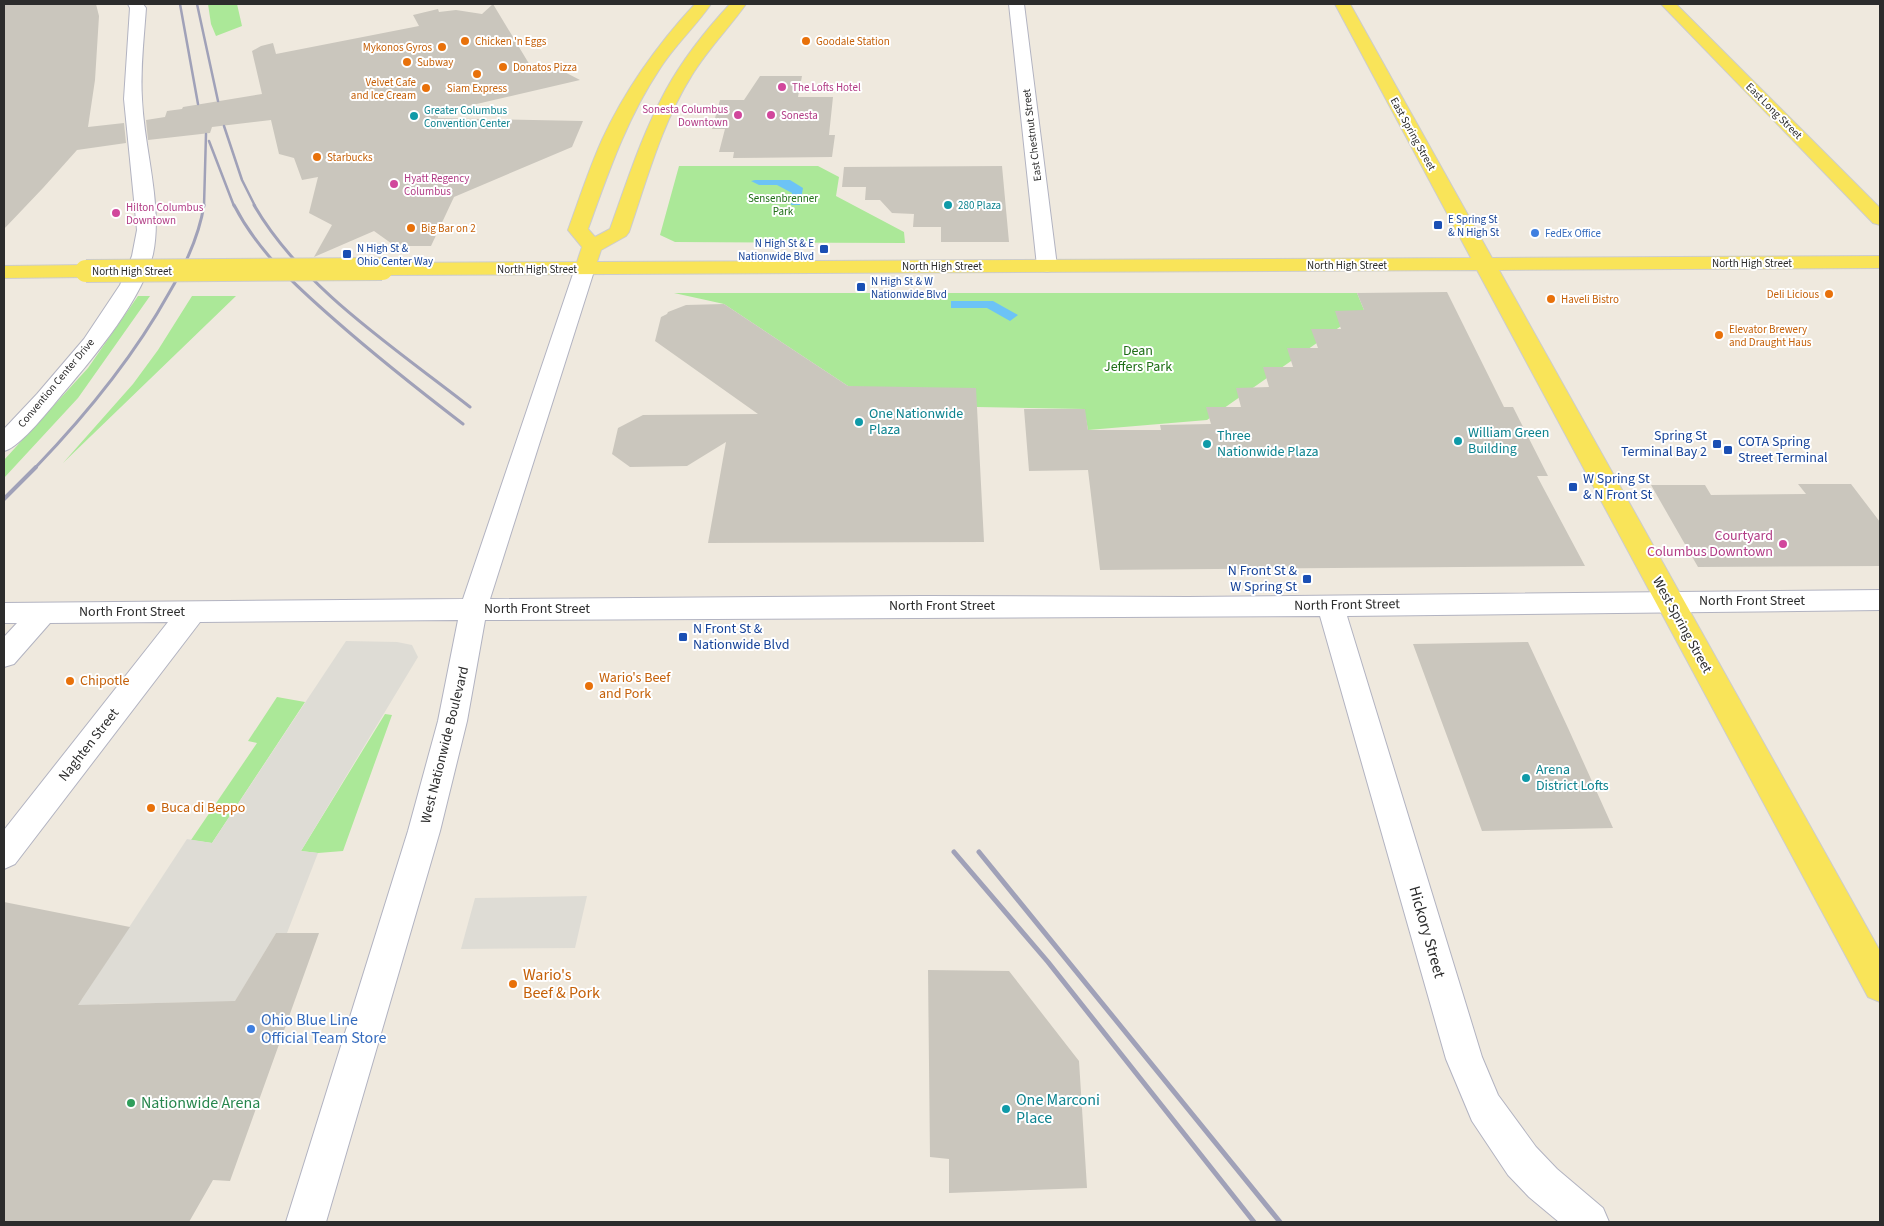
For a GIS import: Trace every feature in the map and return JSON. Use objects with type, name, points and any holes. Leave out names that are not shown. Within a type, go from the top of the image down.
[{"type":"main road","points":[[592,248],[578,230],[612,139],[651,69],[675,36],[703,4]]},
{"type":"main road","points":[[585,268],[592,248],[619,232],[648,149],[671,98],[708,39],[738,4]]},
{"type":"main road","name":"East Spring Street","points":[[1342,4],[1484,264]]},
{"type":"main road","name":"East Long Street","points":[[1668,4],[1880,219]]},
{"type":"main road","name":"North High Street","points":[[9,272],[1880,262]]},
{"type":"main road","name":"West Spring Street","points":[[1484,264],[1880,985]]},
{"type":"street","name":"Convention Center Drive","points":[[4,443],[39,406],[85,351],[136,274],[147,244],[133,99],[138,8],[136,4]]},
{"type":"street","name":"East Chestnut Street","points":[[1016,4],[1047,266]]},
{"type":"street","name":"West Nationwide Boulevard","points":[[306,1222],[411,876],[433,797],[468,650],[473,609],[585,268]]},
{"type":"street","name":"North Front Street","points":[[4,613],[1880,600]]},
{"type":"street","name":"Hickory Street","points":[[1330,605],[1464,1059],[1485,1108],[1522,1161],[1543,1183],[1589,1222]]},
{"type":"street","name":"Naghten Street","points":[[4,854],[192,612]]},
{"type":"street","points":[[4,656],[43,613]]},
{"type":"green space","points":[[208,4],[237,4],[242,26],[216,36],[211,24]]},
{"type":"green space","name":"Sensenbrenner Park","points":[[679,166],[818,166],[839,177],[836,196],[904,232],[905,243],[675,242],[660,235]]},
{"type":"green space","name":"Dean Jeffers Park","points":[[674,293],[1357,293],[1364,310],[1207,420],[1088,430],[1084,409],[977,407],[848,386],[724,304]]},
{"type":"green space","points":[[138,296],[150,296],[78,398],[4,478],[4,460],[88,368]]},
{"type":"green space","points":[[192,296],[236,296],[63,463],[133,384],[158,350]]},
{"type":"green space","points":[[277,697],[305,702],[212,843],[191,840],[257,743],[248,741]]},
{"type":"green space","points":[[385,714],[392,715],[343,851],[318,853],[301,851]]},
{"type":"shaded area","points":[[346,641],[397,642],[412,645],[418,657],[301,851],[318,853],[287,933],[276,933],[221,1025],[212,1002],[100,1004],[85,1025],[73,999],[82,999],[187,839],[212,843]]},
{"type":"shaded area","points":[[587,896],[575,948],[461,949],[475,898]]},
{"type":"water","points":[[790,180],[803,188],[800,205],[791,205],[792,193],[777,185],[759,185],[751,181]]},
{"type":"water","points":[[951,301],[993,301],[1018,315],[1010,321],[987,308],[951,308]]},
{"type":"building","points":[[4,4],[96,4],[99,16],[95,80],[88,127],[124,123],[126,143],[77,150],[4,229]]},
{"type":"building","name":"Greater Columbus Convention Center","points":[[493,4],[531,67],[553,66],[580,80],[438,113],[438,118],[583,121],[572,147],[454,197],[431,246],[395,246],[374,231],[314,257],[332,225],[309,213],[318,177],[302,180],[294,158],[279,154],[271,120],[212,127],[210,133],[148,140],[146,120],[165,117],[167,111],[262,94],[252,51],[261,46],[273,43],[276,54],[419,26],[413,15],[438,9],[439,12],[456,10],[482,14]]},
{"type":"building","name":"Sonesta","points":[[760,76],[802,76],[798,97],[833,97],[829,135],[835,135],[832,157],[733,158],[734,152],[719,152],[725,129],[712,129],[720,100],[744,100]]},
{"type":"building","name":"280 Plaza","points":[[1002,166],[1009,242],[941,242],[941,227],[913,227],[914,214],[892,213],[880,200],[865,200],[866,187],[842,187],[844,167]]},
{"type":"building","points":[[1447,292],[1504,407],[1513,407],[1548,476],[1537,476],[1585,566],[1100,570],[1088,470],[1029,471],[1024,409],[1085,409],[1088,430],[1161,430],[1160,425],[1211,424],[1206,407],[1241,407],[1236,388],[1269,387],[1263,367],[1293,367],[1287,348],[1318,348],[1311,329],[1341,329],[1335,311],[1364,310],[1357,293]]},
{"type":"building","name":"One Nationwide Plaza","points":[[724,304],[848,386],[976,388],[984,542],[708,543],[726,442],[687,466],[630,467],[612,454],[618,428],[643,415],[758,414],[655,341],[661,317],[668,312],[686,305]]},
{"type":"building","name":"Courtyard Columbus Downtown","points":[[1798,484],[1851,484],[1880,522],[1880,566],[1698,567],[1651,485],[1705,485],[1711,495],[1806,494]]},
{"type":"building","name":"Arena District Lofts","points":[[1528,642],[1613,828],[1482,831],[1413,644]]},
{"type":"building","name":"Nationwide Arena","points":[[4,902],[130,927],[78,1005],[235,1001],[276,933],[319,933],[230,1181],[213,1180],[189,1222],[4,1222]]},
{"type":"building","name":"One Marconi Place","points":[[928,970],[1009,971],[1079,1061],[1087,1188],[949,1193],[949,1159],[930,1157]]},
{"type":"railway","points":[[180,4],[198,104]]},
{"type":"railway","points":[[197,4],[218,101]]},
{"type":"railway","points":[[224,126],[242,180],[255,206]]},
{"type":"railway","points":[[204,206],[206,134]]},
{"type":"railway","points":[[209,141],[234,206]]},
{"type":"railway","points":[[35,468],[108,385],[155,317],[186,262],[199,228],[204,205]]},
{"type":"railway","points":[[234,205],[255,238],[293,282],[367,348],[463,424]]},
{"type":"railway","points":[[254,205],[274,235],[297,263],[324,290],[381,339],[470,407]]},
{"type":"railway","points":[[4,499],[35,468]]},
{"type":"railway","points":[[954,852],[1048,962],[1254,1222]]},
{"type":"railway","points":[[979,852],[1280,1222]]},
{"type":"place","name":"Chicken 'n Eggs","points":[[465,41]]},
{"type":"place","name":"Goodale Station","points":[[806,41]]},
{"type":"place","name":"Mykonos Gyros","points":[[442,47]]},
{"type":"place","name":"Subway","points":[[407,62]]},
{"type":"place","name":"Donatos Pizza","points":[[503,67]]},
{"type":"place","name":"Siam Express","points":[[477,74]]},
{"type":"place","name":"The Lofts Hotel","points":[[782,87]]},
{"type":"place","name":"Velvet Cafe and Ice Cream","points":[[426,88]]},
{"type":"place","name":"Sonesta Columbus Downtown","points":[[738,115]]},
{"type":"place","name":"Sonesta","points":[[771,115]]},
{"type":"place","name":"Greater Columbus Convention Center","points":[[414,116]]},
{"type":"place","name":"Starbucks","points":[[317,157]]},
{"type":"place","name":"Hyatt Regency Columbus","points":[[394,184]]},
{"type":"place","name":"280 Plaza","points":[[948,205]]},
{"type":"place","name":"Hilton Columbus Downtown","points":[[116,213]]},
{"type":"place","name":"E Spring St & N High St","points":[[1438,225]]},
{"type":"place","name":"Big Bar on 2","points":[[411,228]]},
{"type":"place","name":"FedEx Office","points":[[1535,233]]},
{"type":"place","name":"N High St & E Nationwide Blvd","points":[[824,249]]},
{"type":"place","name":"N High St & Ohio Center Way","points":[[347,254]]},
{"type":"place","name":"N High St & W Nationwide Blvd","points":[[861,287]]},
{"type":"place","name":"Deli Licious","points":[[1829,294]]},
{"type":"place","name":"Haveli Bistro","points":[[1551,299]]},
{"type":"place","name":"Elevator Brewery and Draught Haus","points":[[1719,335]]},
{"type":"place","name":"One Nationwide Plaza","points":[[859,422]]},
{"type":"place","name":"William Green Building","points":[[1458,441]]},
{"type":"place","name":"Three Nationwide Plaza","points":[[1207,444]]},
{"type":"place","name":"Spring St Terminal Bay 2","points":[[1717,444]]},
{"type":"place","name":"COTA Spring Street Terminal","points":[[1728,450]]},
{"type":"place","name":"W Spring St & N Front St","points":[[1573,487]]},
{"type":"place","name":"Courtyard Columbus Downtown","points":[[1783,544]]},
{"type":"place","name":"N Front St & W Spring St","points":[[1307,579]]},
{"type":"place","name":"N Front St & Nationwide Blvd","points":[[683,637]]},
{"type":"place","name":"Chipotle","points":[[70,681]]},
{"type":"place","name":"Wario's Beef and Pork","points":[[589,686]]},
{"type":"place","name":"Arena District Lofts","points":[[1526,778]]},
{"type":"place","name":"Buca di Beppo","points":[[151,808]]},
{"type":"place","name":"Wario's Beef & Pork","points":[[513,984]]},
{"type":"place","name":"Ohio Blue Line Official Team Store","points":[[251,1029]]},
{"type":"place","name":"Nationwide Arena","points":[[131,1103]]},
{"type":"place","name":"One Marconi Place","points":[[1006,1109]]}]
